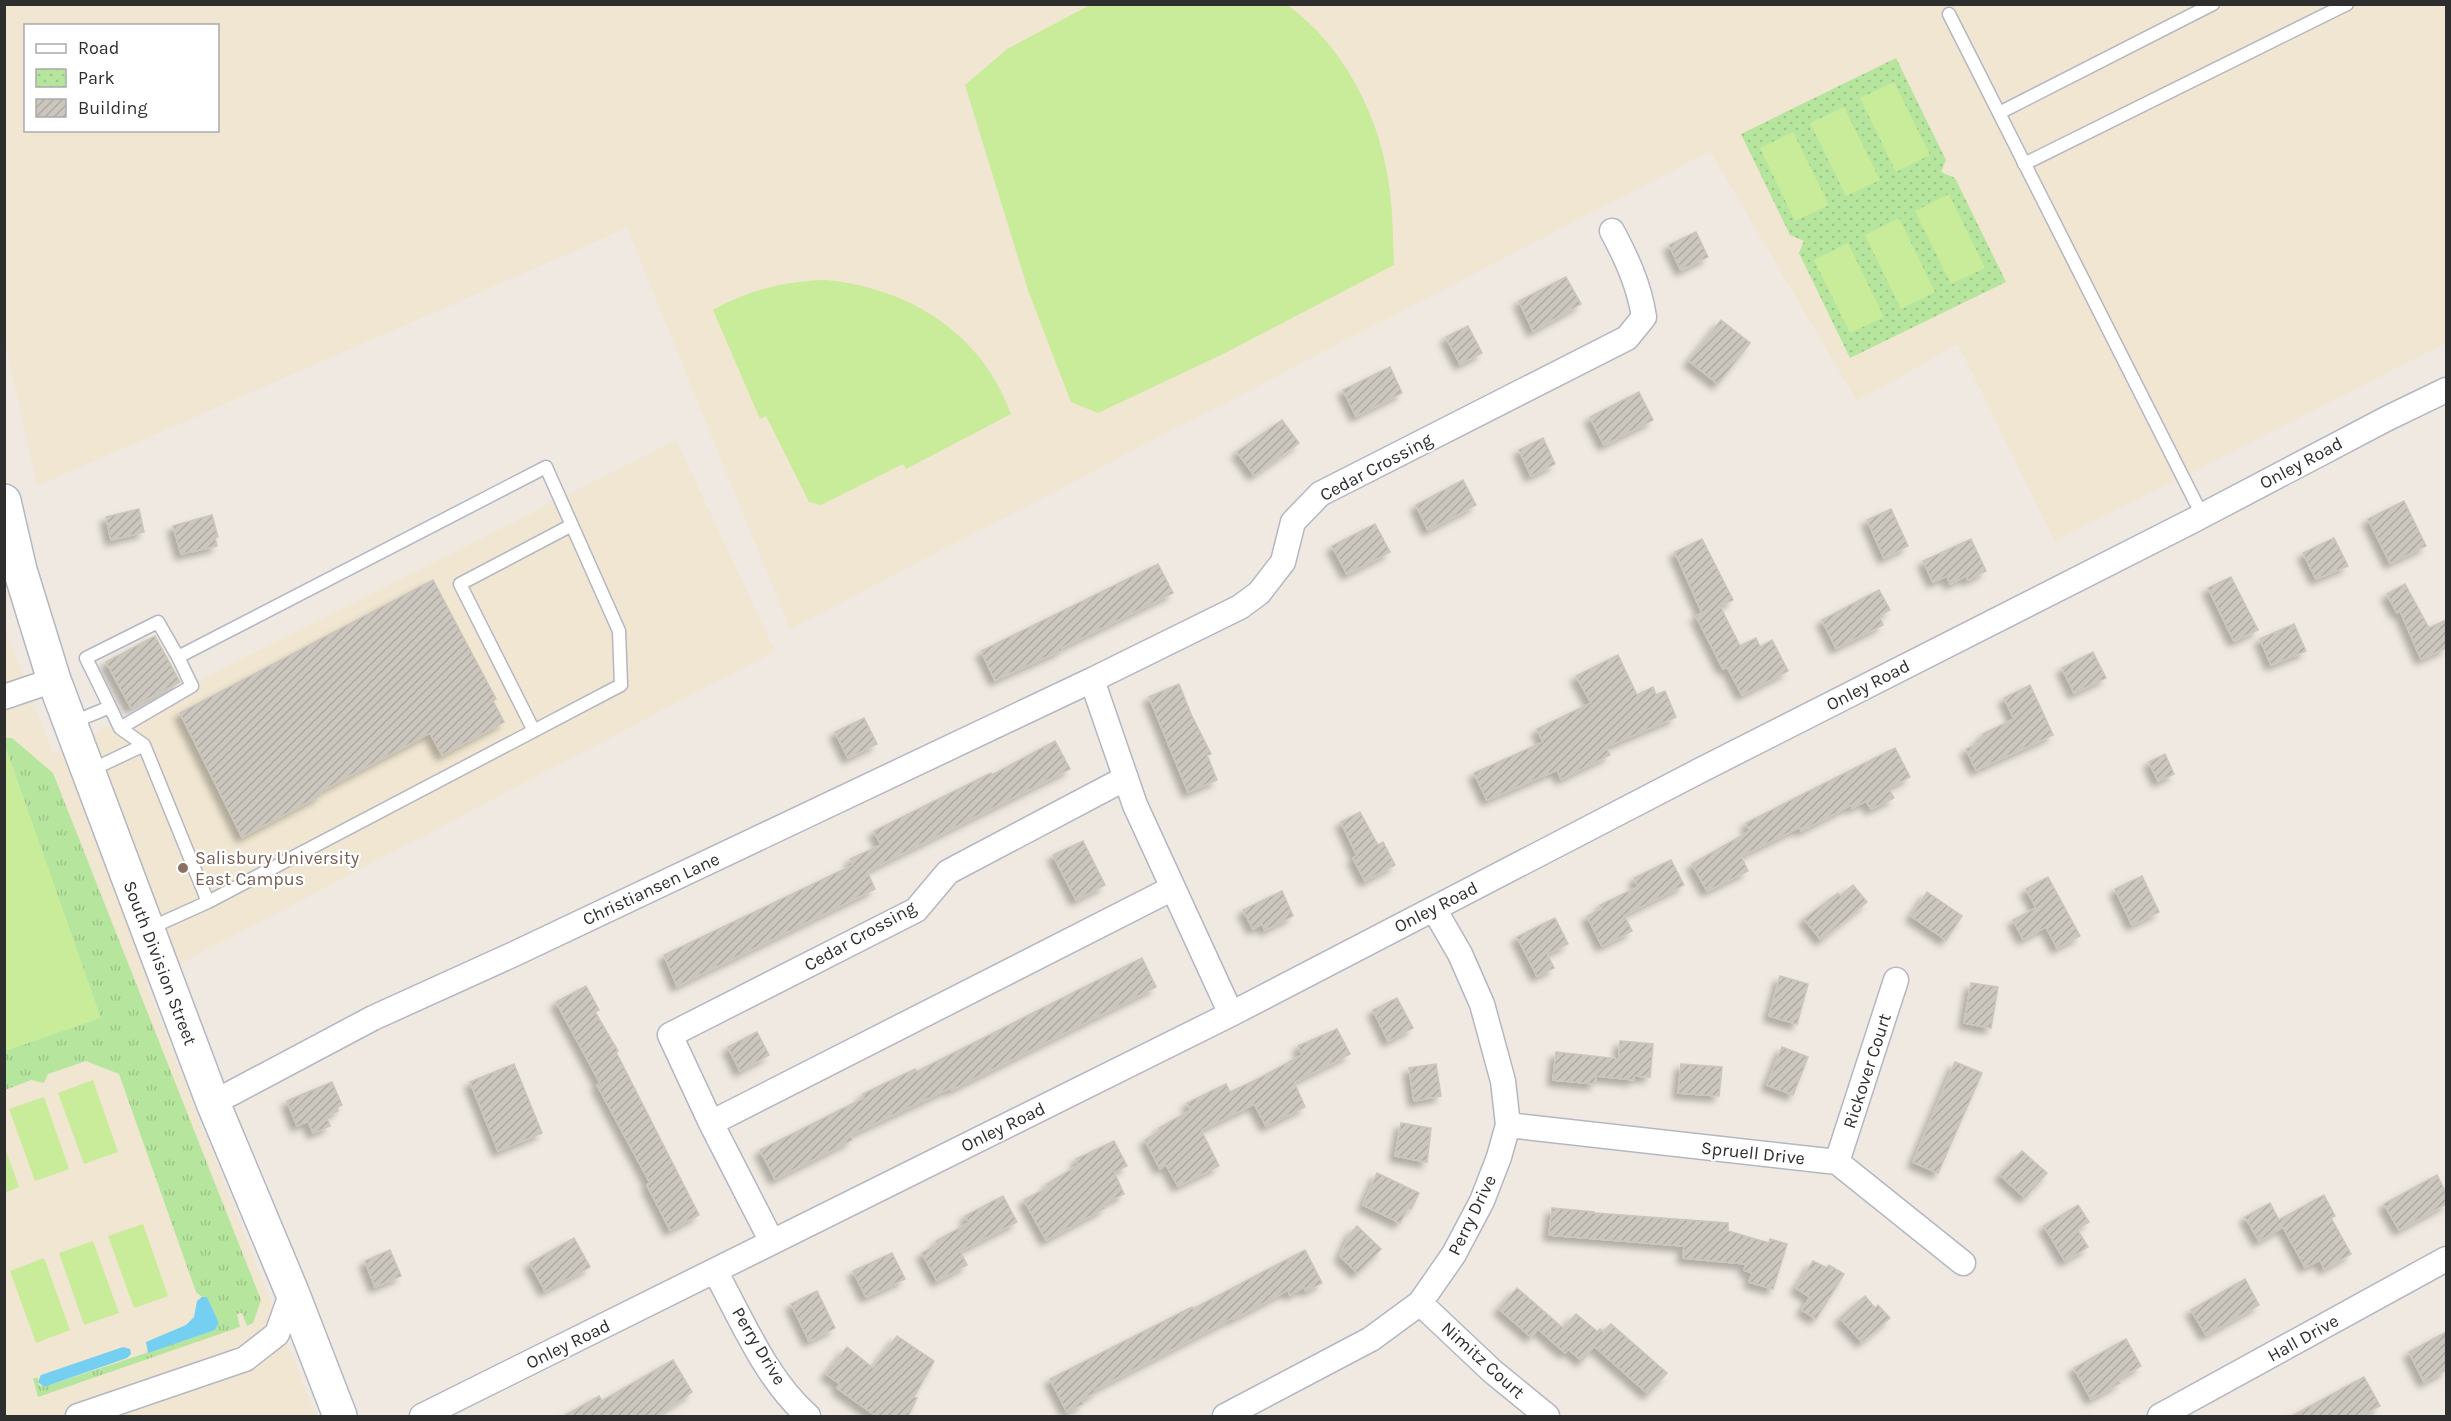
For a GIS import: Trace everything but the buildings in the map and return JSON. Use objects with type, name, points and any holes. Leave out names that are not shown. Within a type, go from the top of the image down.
[{"type":"street","name":"Cedar Crossing","points":[[1092,680],[1240,607],[1259,593],[1283,562],[1293,522],[1320,494],[1627,338],[1644,317],[1640,292],[1626,256],[1612,231]]},
{"type":"street","name":"Onley Road","points":[[422,1416],[1231,1014],[2446,390]]},
{"type":"street","name":"South Division Street","points":[[4,501],[20,570],[54,680],[213,1103],[292,1292],[340,1416]]},
{"type":"street","points":[[4,697],[54,680]]},
{"type":"street","points":[[1092,680],[1135,805],[1231,1014]]},
{"type":"street","name":"Christiansen Lane","points":[[213,1103],[373,1018],[535,944],[1092,680]]},
{"type":"street","name":"Cedar Crossing","points":[[772,1242],[711,1123],[670,1035],[916,910],[948,872],[1126,778]]},
{"type":"street","points":[[711,1123],[1173,888]]},
{"type":"street","name":"Perry Drive","points":[[1225,1416],[1371,1339],[1420,1303],[1454,1254],[1482,1202],[1508,1125],[1503,1081],[1482,1004],[1460,954],[1434,909]]},
{"type":"street","name":"Rickover Court","points":[[1837,1162],[1896,980]]},
{"type":"street","name":"Spruell Drive","points":[[1508,1125],[1837,1162]]},
{"type":"street","points":[[1837,1162],[1963,1263]]},
{"type":"street","name":"Hall Drive","points":[[2160,1416],[2446,1260]]},
{"type":"street","name":"Perry Drive","points":[[715,1271],[770,1371],[798,1408],[808,1416]]},
{"type":"street","points":[[78,1416],[245,1359],[277,1334],[292,1292]]},
{"type":"street","name":"Nimitz Court","points":[[1420,1303],[1492,1371],[1547,1416]]},
{"type":"lane","points":[[1999,113],[2213,4]]},
{"type":"lane","points":[[2024,164],[2347,4]]},
{"type":"lane","points":[[1949,14],[2202,515]]},
{"type":"lane","points":[[147,930],[208,902],[621,685],[620,631],[546,467],[178,657]]},
{"type":"lane","points":[[534,731],[460,584],[572,525]]},
{"type":"lane","points":[[120,728],[192,686],[158,622],[86,658],[120,728],[144,746],[208,902]]},
{"type":"lane","points":[[71,723],[110,707]]},
{"type":"lane","points":[[88,771],[144,746]]},
{"type":"shaded area","points":[[4,5],[2446,5],[2446,343],[2055,541],[1958,344],[1857,401],[1710,151],[790,629],[627,228],[37,486],[5,341]]},
{"type":"shaded area","name":"Salisbury University East Campus","points":[[676,440],[775,651],[145,982],[316,1416],[5,1416],[4,625],[53,754]]},
{"type":"green space","points":[[1286,4],[1307,21],[1343,63],[1369,112],[1379,138],[1390,192],[1394,265],[1223,354],[1098,413],[1071,402],[1029,293],[965,85],[1007,49],[1090,5]]},
{"type":"green space","points":[[1896,58],[1946,160],[1941,172],[1955,178],[2006,282],[1850,358],[1799,253],[1804,241],[1790,235],[1741,134]]},
{"type":"green space","points":[[1894,82],[1930,155],[1896,172],[1860,98]]},
{"type":"green space","points":[[1844,107],[1880,180],[1846,196],[1810,123]]},
{"type":"green space","points":[[1793,132],[1829,205],[1795,221],[1760,148]]},
{"type":"green space","points":[[1949,194],[1985,268],[1951,284],[1915,211]]},
{"type":"green space","points":[[1899,218],[1935,292],[1901,309],[1865,235]]},
{"type":"green space","points":[[1848,243],[1884,317],[1850,333],[1814,260]]},
{"type":"green space","points":[[826,280],[886,293],[939,320],[962,338],[982,360],[998,385],[1011,414],[906,469],[903,464],[821,505],[809,502],[766,416],[760,419],[713,310],[740,297],[768,288],[796,282]]},
{"type":"green space","points":[[5,738],[12,738],[53,773],[261,1300],[253,1323],[247,1326],[242,1313],[237,1314],[240,1327],[38,1397],[33,1378],[38,1378],[39,1385],[44,1387],[215,1330],[219,1323],[207,1297],[202,1297],[196,1292],[119,1074],[86,1061],[48,1074],[44,1083],[31,1080],[5,1090],[5,1051],[100,1017],[5,746]]},
{"type":"green space","points":[[5,746],[101,1018],[4,1051]]},
{"type":"green space","points":[[93,1080],[118,1152],[84,1164],[58,1093]]},
{"type":"green space","points":[[44,1097],[69,1169],[35,1181],[9,1109]]},
{"type":"green space","points":[[4,1145],[19,1187],[5,1193],[4,1193]]},
{"type":"green space","points":[[143,1224],[168,1296],[134,1308],[108,1236]]},
{"type":"green space","points":[[93,1241],[119,1313],[84,1325],[59,1253]]},
{"type":"green space","points":[[44,1258],[70,1330],[36,1343],[10,1271]]},
{"type":"water","points":[[202,1297],[207,1297],[219,1323],[215,1330],[148,1353],[146,1342],[186,1325],[194,1317],[197,1301]]},
{"type":"water","points":[[123,1347],[130,1349],[131,1354],[127,1358],[44,1387],[38,1382],[41,1375]]},
{"type":"place","name":"Salisbury University East Campus","points":[[183,868]]}]
